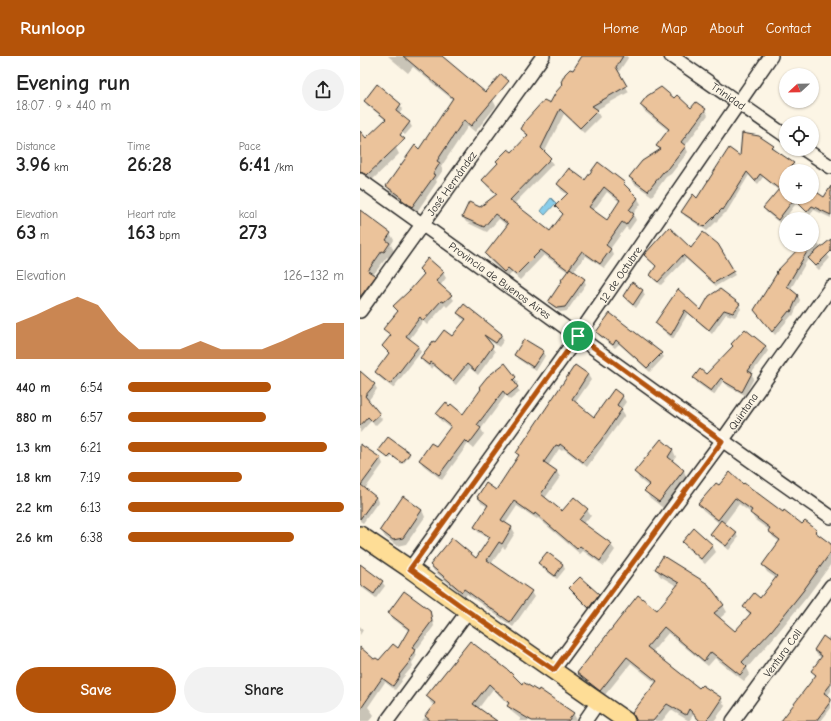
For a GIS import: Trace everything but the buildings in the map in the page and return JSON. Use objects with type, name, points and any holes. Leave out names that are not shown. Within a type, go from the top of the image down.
[{"type":"main road","points":[[360,536],[410,569],[626,721]]},
{"type":"street","name":"José Hernández","points":[[360,311],[543,56]]},
{"type":"street","name":"Trinidad","points":[[671,56],[779,131]]},
{"type":"street","name":"12 de Octubre","points":[[410,569],[578,336],[771,56]]},
{"type":"street","points":[[814,156],[831,167]]},
{"type":"street","name":"Provincia de Buenos Aires","points":[[360,180],[722,441],[831,517]]},
{"type":"street","name":"Quintana","points":[[554,670],[722,441],[831,287]]},
{"type":"street","name":"Ventura Coll","points":[[733,721],[831,586]]},
{"type":"street","points":[[387,721],[468,611]]},
{"type":"street","points":[[585,721],[598,702]]},
{"type":"water","points":[[551,198],[556,203],[545,215],[541,211]]},
{"type":"route","points":[[578,336],[722,441],[554,670],[410,569],[578,336]]}]
